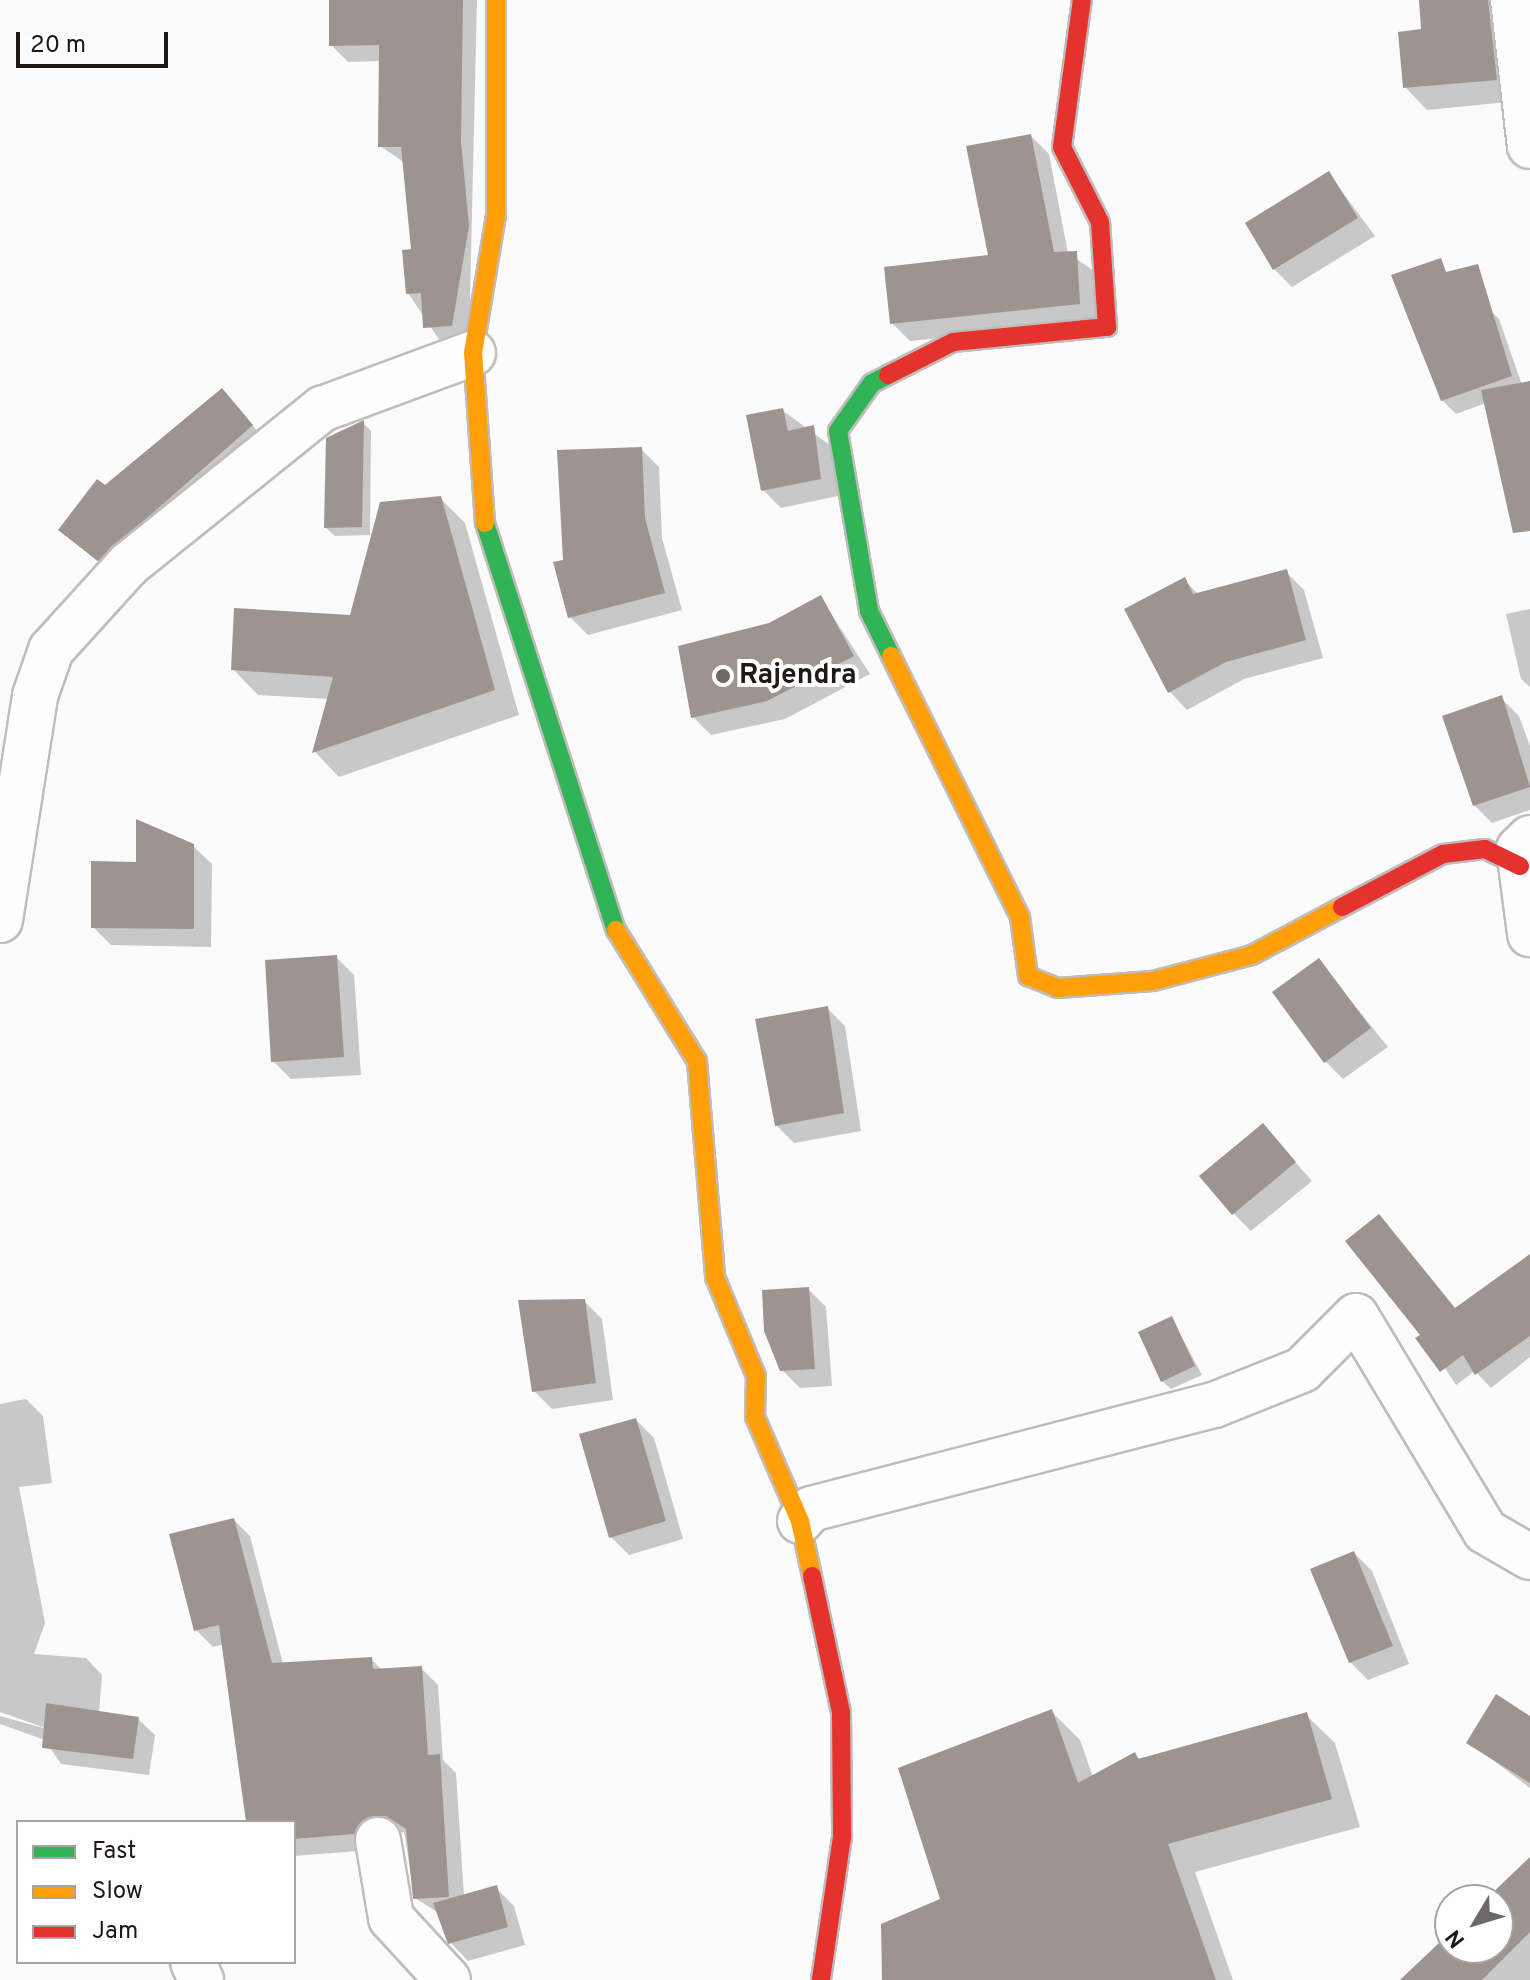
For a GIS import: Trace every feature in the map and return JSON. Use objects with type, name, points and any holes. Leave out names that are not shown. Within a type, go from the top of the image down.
[{"type":"street","points":[[496,0],[496,215],[473,353],[480,507],[502,593],[608,917],[697,1061],[715,1277],[756,1376],[755,1417],[800,1521],[841,1713],[845,1785],[821,1980]]},
{"type":"street","points":[[1082,0],[1062,147],[1100,222],[1107,327],[953,342],[872,383],[838,431],[869,611],[1020,917],[1028,976],[1058,988],[1153,981],[1252,955],[1443,854],[1485,849],[1525,852],[1530,934]]},
{"type":"street","points":[[1513,0],[1529,133]]},
{"type":"street","points":[[0,920],[35,696],[51,650],[129,564],[322,409],[473,353]]},
{"type":"street","points":[[800,1521],[811,1509],[1214,1405],[1302,1370],[1356,1316],[1485,1531],[1530,1557]]},
{"type":"street","points":[[378,1840],[391,1918],[448,1980]]},
{"type":"building","points":[[329,0],[463,0],[461,141],[469,226],[452,326],[423,328],[421,293],[406,294],[402,250],[411,249],[401,147],[378,147],[379,45],[329,46]]},
{"type":"building","points":[[1419,0],[1488,0],[1497,80],[1403,88],[1398,32],[1421,29]]},
{"type":"building","points":[[1031,134],[1054,252],[1077,251],[1080,304],[890,324],[884,267],[988,255],[966,146]]},
{"type":"building","points":[[1329,171],[1358,218],[1273,270],[1245,223]]},
{"type":"building","points":[[1441,258],[1446,272],[1478,264],[1512,376],[1441,401],[1391,275]]},
{"type":"building","points":[[1530,381],[1530,531],[1513,533],[1481,390]]},
{"type":"building","points":[[222,388],[253,425],[98,561],[58,530],[97,479],[105,485]]},
{"type":"building","points":[[783,408],[788,431],[814,425],[821,479],[761,491],[746,415]]},
{"type":"building","points":[[364,420],[362,527],[324,528],[326,438]]},
{"type":"building","points":[[642,447],[645,518],[665,593],[568,618],[553,562],[563,560],[557,450]]},
{"type":"building","points":[[441,496],[495,690],[312,753],[333,677],[231,670],[234,608],[350,615],[380,502]]},
{"type":"building","points":[[1287,569],[1306,640],[1226,662],[1168,693],[1124,609],[1185,577],[1193,594]]},
{"type":"building","points":[[821,595],[854,656],[767,701],[691,718],[678,646],[769,623]]},
{"type":"building","points":[[1502,695],[1530,787],[1473,806],[1442,716]]},
{"type":"building","points":[[136,819],[194,844],[194,929],[91,928],[91,861],[136,862]]},
{"type":"building","points":[[337,955],[344,1057],[271,1062],[265,960]]},
{"type":"building","points":[[1319,958],[1371,1028],[1324,1063],[1272,992]]},
{"type":"building","points":[[828,1006],[844,1113],[775,1126],[755,1019]]},
{"type":"building","points":[[1263,1123],[1296,1162],[1232,1215],[1199,1176]]},
{"type":"building","points":[[1379,1214],[1455,1308],[1530,1254],[1530,1336],[1475,1375],[1463,1355],[1440,1372],[1415,1338],[1420,1335],[1345,1241]]},
{"type":"building","points":[[809,1287],[815,1369],[780,1371],[764,1331],[762,1290]]},
{"type":"building","points":[[585,1299],[596,1383],[532,1392],[518,1300]]},
{"type":"building","points":[[1172,1316],[1195,1366],[1161,1382],[1138,1332]]},
{"type":"building","points":[[636,1418],[666,1521],[609,1538],[579,1434]]},
{"type":"building","points":[[234,1518],[272,1663],[372,1657],[373,1669],[422,1666],[428,1755],[440,1754],[449,1897],[413,1899],[406,1829],[386,1816],[363,1820],[354,1834],[296,1839],[296,1820],[246,1820],[219,1625],[194,1631],[169,1534]]},
{"type":"building","points":[[1354,1551],[1393,1646],[1349,1663],[1310,1569]]},
{"type":"building","points":[[1496,1694],[1530,1716],[1530,1783],[1466,1743]]},
{"type":"building","points":[[46,1703],[139,1717],[133,1759],[42,1748]]},
{"type":"building","points":[[1052,1709],[1078,1783],[1135,1752],[1138,1759],[1307,1712],[1332,1799],[1168,1844],[1216,1980],[882,1980],[881,1924],[940,1899],[898,1768]]},
{"type":"building","points":[[1530,1857],[1530,1932],[1514,1948],[1514,1884],[1502,1884]]},
{"type":"building","points":[[497,1885],[508,1927],[448,1944],[433,1903]]},
{"type":"building","points":[[1434,1948],[1434,1964],[1498,1964],[1482,1980],[1400,1980]]},
{"type":"traffic: fast","points":[[888,375],[872,383],[838,431],[869,611],[891,656]]},
{"type":"traffic: fast","points":[[485,523],[616,930]]},
{"type":"traffic: slow","points":[[485,523],[473,353],[496,215],[496,0]]},
{"type":"traffic: slow","points":[[891,656],[1020,917],[1028,976],[1058,988],[1153,981],[1252,955],[1342,907]]},
{"type":"traffic: slow","points":[[616,930],[697,1061],[715,1277],[756,1376],[755,1417],[800,1521],[812,1576]]},
{"type":"traffic: jam","points":[[888,375],[953,342],[1107,327],[1100,222],[1062,147],[1082,0]]},
{"type":"traffic: jam","points":[[1342,907],[1443,854],[1485,849],[1520,866]]},
{"type":"traffic: jam","points":[[812,1576],[841,1713],[842,1837],[821,1980]]},
{"type":"place","name":"Rajendra","points":[[723,676]]}]
